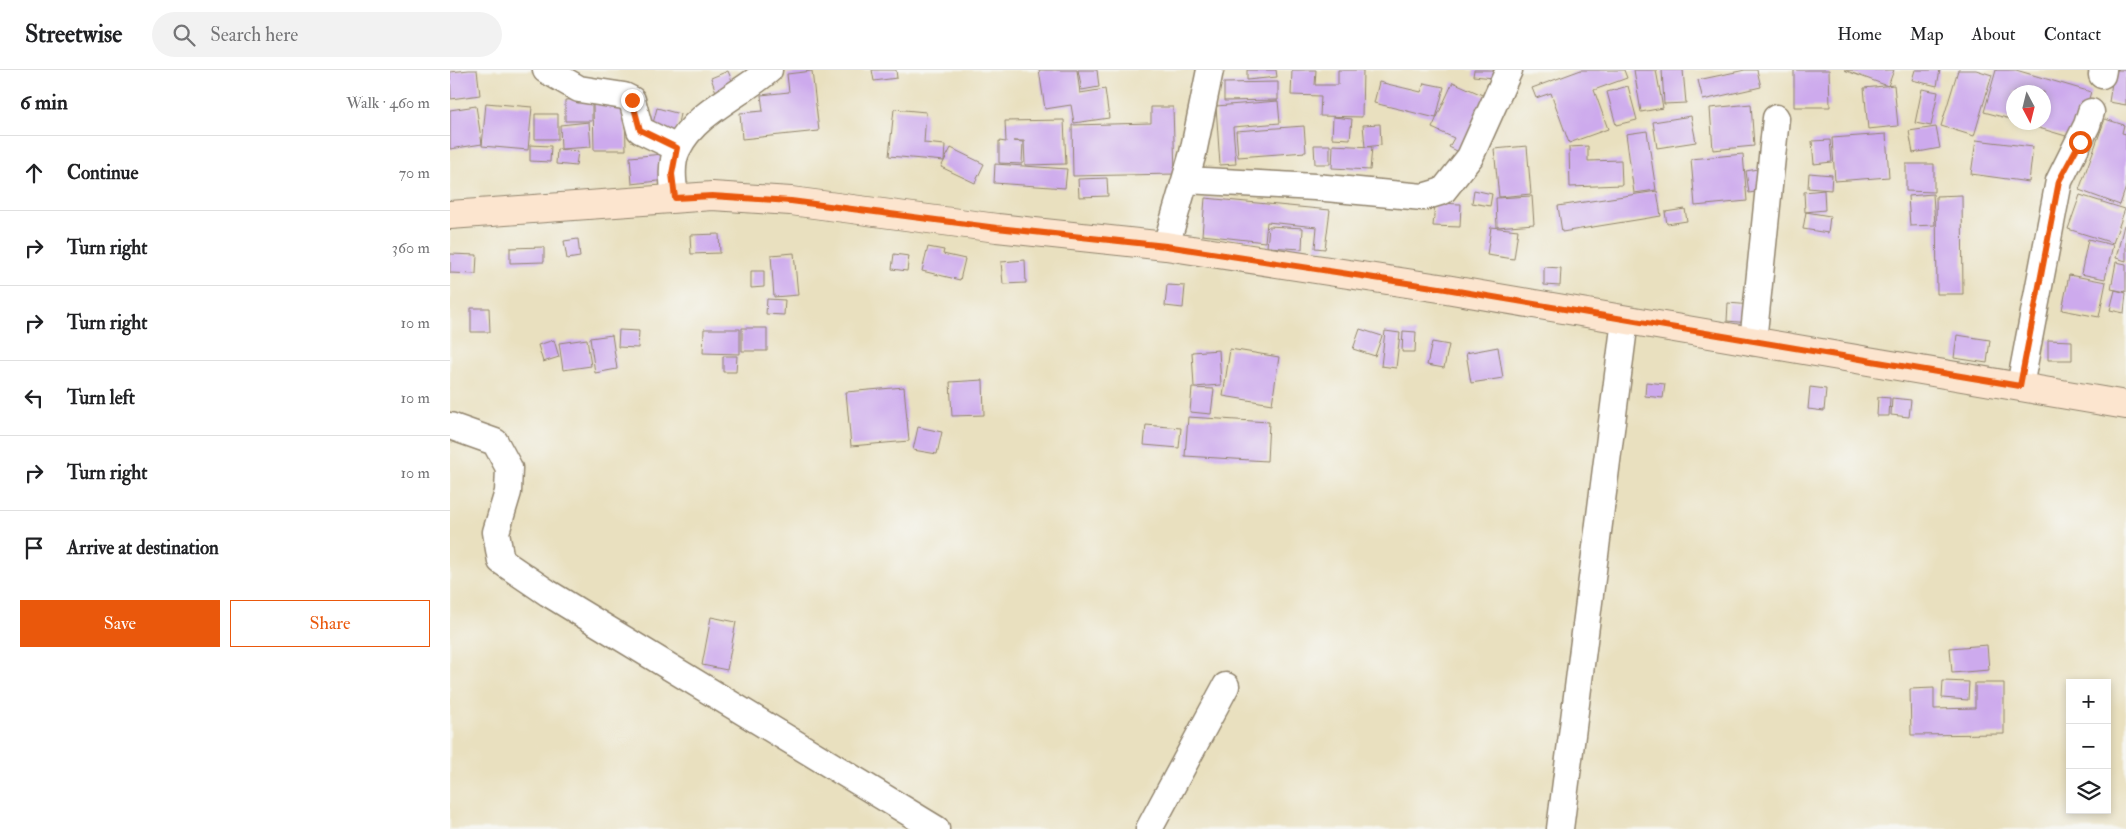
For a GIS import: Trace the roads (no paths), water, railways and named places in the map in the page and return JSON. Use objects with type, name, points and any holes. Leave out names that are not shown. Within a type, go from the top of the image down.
[{"type":"main road","points":[[450,215],[712,196],[791,201],[997,228],[1166,246],[1446,289],[2126,405]]},
{"type":"street","points":[[546,70],[579,89],[624,96],[632,100],[640,130],[677,148]]},
{"type":"street","points":[[675,198],[672,174],[677,148],[694,128],[722,102],[770,70]]},
{"type":"street","points":[[1166,246],[1186,180],[1210,70]]},
{"type":"street","points":[[1186,180],[1314,187],[1423,197],[1443,191],[1470,157],[1510,70]]},
{"type":"street","points":[[2020,386],[2059,181],[2088,125],[2091,112]]},
{"type":"street","points":[[1753,342],[1776,118]]},
{"type":"street","points":[[1560,829],[1625,320]]},
{"type":"street","points":[[450,426],[495,442],[509,468],[508,492],[496,532],[501,562],[548,593],[936,829]]},
{"type":"street","points":[[1149,829],[1226,686]]}]
